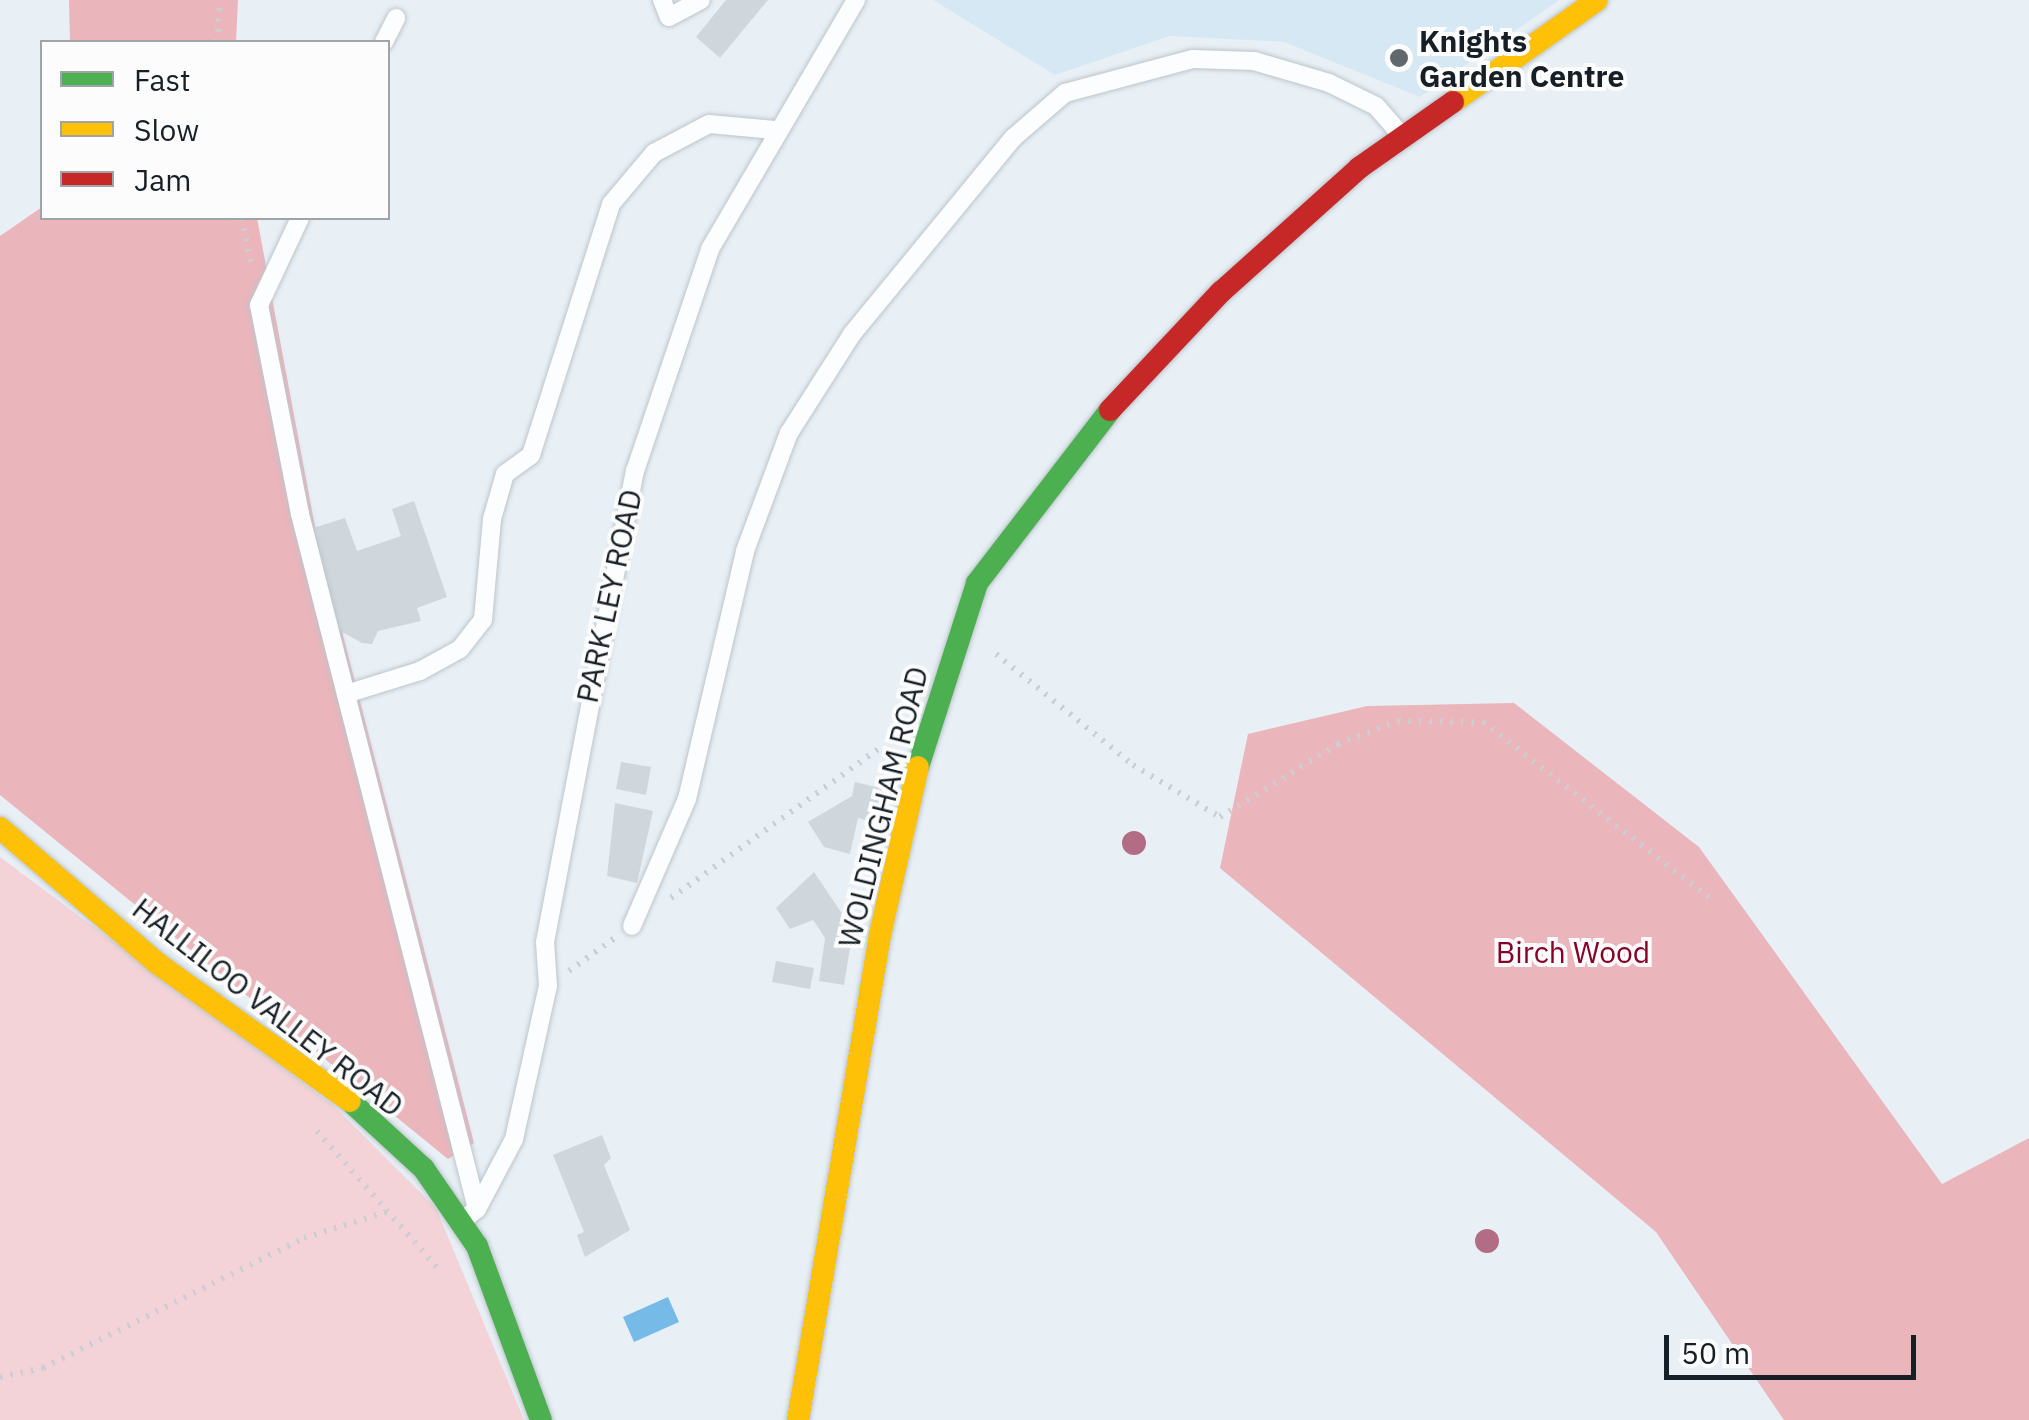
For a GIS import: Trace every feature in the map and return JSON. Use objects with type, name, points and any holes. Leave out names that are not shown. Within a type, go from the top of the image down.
[{"type":"street","name":"WOLDINGHAM ROAD","points":[[798,1420],[880,935],[925,734],[960,624],[1004,540],[1122,395],[1221,292],[1402,136],[1596,0]]},
{"type":"street","name":"HALLILOO VALLEY ROAD","points":[[0,828],[156,963],[349,1100],[470,1215],[541,1420]]},
{"type":"lane","points":[[662,0],[669,17],[701,0]]},
{"type":"lane","name":"PARK LEY ROAD","points":[[470,1215],[514,1139],[548,986],[545,942],[635,471],[710,249],[776,130],[856,0]]},
{"type":"lane","points":[[1554,0],[1567,20]]},
{"type":"lane","points":[[385,40],[396,18]]},
{"type":"lane","points":[[632,926],[686,799],[745,551],[789,433],[852,334],[1013,138],[1066,93],[1193,59],[1254,61],[1329,83],[1376,106],[1402,136]]},
{"type":"lane","points":[[346,694],[460,649],[483,620],[492,519],[505,474],[530,455],[611,204],[654,153],[709,124],[776,130]]},
{"type":"lane","points":[[299,220],[259,305],[346,694],[470,1215]]},
{"type":"path","points":[[217,40],[220,0]]},
{"type":"path","points":[[960,624],[1133,765],[1220,817],[1338,744],[1398,721],[1483,722],[1709,897]]},
{"type":"path","points":[[548,986],[898,735]]},
{"type":"path","points":[[0,1377],[43,1368],[304,1238],[391,1210]]},
{"type":"shaded area","name":"Knights Garden Centre","points":[[933,0],[1559,0],[1420,97],[1284,42],[1170,36],[1055,75]]},
{"type":"shaded area","points":[[0,857],[334,1106],[436,1208],[524,1420],[0,1420]]},
{"type":"green space","points":[[69,0],[238,0],[236,40],[70,40]]},
{"type":"green space","points":[[40,208],[40,220],[257,220],[315,527],[474,1143],[448,1159],[0,795],[0,236]]},
{"type":"green space","name":"Birch Wood","points":[[1514,703],[1699,847],[1942,1184],[2029,1138],[2029,1420],[1784,1420],[1656,1232],[1220,868],[1248,734],[1367,706]]},
{"type":"water","points":[[668,1297],[679,1322],[634,1342],[623,1317]]},
{"type":"building","points":[[726,0],[768,0],[720,58],[696,37]]},
{"type":"building","points":[[414,501],[447,597],[417,608],[421,621],[378,631],[372,644],[362,643],[335,628],[310,529],[345,518],[357,551],[401,536],[392,509]]},
{"type":"building","points":[[621,762],[651,767],[646,795],[616,789]]},
{"type":"building","points":[[855,782],[884,789],[876,823],[858,818],[850,854],[824,847],[808,822],[852,796]]},
{"type":"building","points":[[615,803],[653,811],[637,883],[607,876]]},
{"type":"building","points":[[814,872],[853,930],[844,985],[819,981],[825,938],[813,920],[790,929],[776,908]]},
{"type":"building","points":[[776,961],[814,968],[810,989],[772,982]]},
{"type":"building","points":[[602,1135],[611,1158],[604,1165],[630,1230],[585,1257],[577,1235],[584,1232],[553,1155]]},
{"type":"traffic: fast","points":[[918,767],[977,583],[1110,410]]},
{"type":"traffic: fast","points":[[350,1101],[424,1169],[477,1246],[541,1420]]},
{"type":"traffic: slow","points":[[1453,102],[1597,0]]},
{"type":"traffic: slow","points":[[798,1420],[880,935],[918,767]]},
{"type":"traffic: slow","points":[[0,828],[157,963],[350,1101]]},
{"type":"traffic: jam","points":[[1110,410],[1221,292],[1359,168],[1453,102]]},
{"type":"place","name":"Knights Garden Centre","points":[[1399,58]]}]
